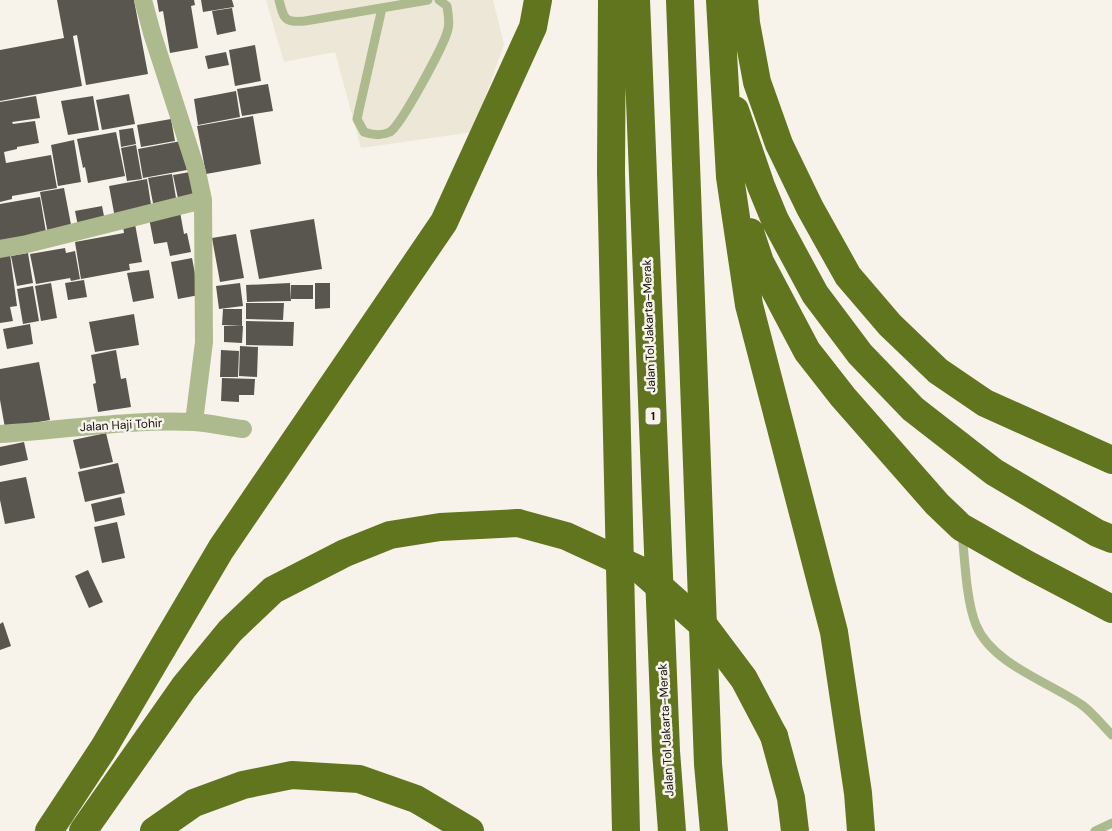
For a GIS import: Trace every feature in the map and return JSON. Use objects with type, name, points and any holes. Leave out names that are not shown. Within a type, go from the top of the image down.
[{"type":"highway","points":[[49,831],[103,749],[220,549],[444,222],[533,27],[538,0]]},
{"type":"highway","points":[[612,0],[611,172],[626,831]]},
{"type":"highway","name":"Jalan Tol Jakarta–Merak","points":[[636,0],[666,750],[672,831]]},
{"type":"highway","points":[[680,0],[707,724],[714,831]]},
{"type":"highway","points":[[720,0],[730,177],[749,305],[834,632],[858,793],[861,831]]},
{"type":"highway","points":[[744,0],[746,23],[757,82],[779,144],[810,208],[848,276],[890,325],[938,371],[985,403],[1112,460]]},
{"type":"highway","points":[[723,60],[739,122],[760,186],[775,220],[815,294],[860,354],[913,409],[994,472],[1098,533],[1112,539]]},
{"type":"highway","points":[[730,177],[760,262],[807,351],[843,397],[892,454],[937,504],[961,527],[1112,609]]},
{"type":"highway","points":[[83,831],[184,687],[230,631],[273,590],[345,553],[390,536],[440,527],[518,524],[566,536],[642,571],[705,627],[744,678],[774,736],[791,798],[795,831]]},
{"type":"highway","points":[[154,831],[194,803],[243,785],[292,775],[359,779],[416,799],[470,831]]},
{"type":"street","points":[[143,0],[198,172],[204,200],[204,342],[194,422]]},
{"type":"street","points":[[0,249],[28,244],[204,200]]},
{"type":"street","name":"Jalan Haji Tohir","points":[[0,434],[104,424],[194,422],[243,429]]},
{"type":"lane","points":[[279,0],[283,15],[286,20],[292,22],[304,22],[428,0]]},
{"type":"lane","points":[[382,8],[357,119],[364,132],[372,135],[383,135],[392,131],[414,98],[444,43],[449,20],[447,6],[438,0]]},
{"type":"lane","points":[[961,527],[972,612],[976,626],[988,643],[1020,670],[1082,706],[1112,735]]},
{"type":"lane","points":[[1095,831],[1112,823]]},
{"type":"shaded area","points":[[266,0],[493,0],[504,44],[473,132],[361,148],[335,52],[284,62]]},
{"type":"building","points":[[57,0],[134,0],[148,74],[86,85],[77,35],[73,36],[82,86],[0,101],[0,50],[64,38]]},
{"type":"building","points":[[157,0],[194,0],[195,5],[191,6],[198,48],[170,53],[163,11],[159,12]]},
{"type":"building","points":[[201,0],[232,0],[234,7],[203,12]]},
{"type":"building","points":[[232,8],[236,31],[217,35],[212,11]]},
{"type":"building","points":[[255,45],[261,81],[235,86],[229,50]]},
{"type":"building","points":[[226,52],[229,65],[208,69],[205,56]]},
{"type":"building","points":[[268,84],[273,111],[242,116],[237,89]]},
{"type":"building","points":[[236,91],[240,117],[198,125],[194,99]]},
{"type":"building","points":[[129,94],[135,124],[102,130],[96,100]]},
{"type":"building","points":[[36,96],[40,118],[12,122],[13,124],[35,121],[39,143],[17,147],[17,149],[4,152],[6,163],[51,155],[57,188],[12,196],[12,199],[0,202],[0,102]]},
{"type":"building","points":[[93,96],[99,130],[68,135],[61,101]]},
{"type":"building","points":[[253,116],[261,164],[206,174],[197,126]]},
{"type":"building","points":[[171,119],[175,141],[141,147],[137,125]]},
{"type":"building","points":[[133,128],[136,144],[121,147],[119,130]]},
{"type":"building","points":[[116,132],[125,176],[88,183],[77,139]]},
{"type":"building","points":[[74,140],[81,182],[58,186],[51,145]]},
{"type":"building","points":[[181,141],[187,170],[143,178],[138,149]]},
{"type":"building","points":[[136,145],[142,179],[127,181],[121,148]]},
{"type":"building","points":[[190,172],[195,200],[179,203],[173,175]]},
{"type":"building","points":[[172,174],[177,204],[154,208],[148,178]]},
{"type":"building","points":[[147,179],[152,211],[115,218],[109,186]]},
{"type":"building","points":[[64,188],[72,230],[48,234],[40,192]]},
{"type":"building","points":[[40,197],[47,238],[0,246],[0,204]]},
{"type":"building","points":[[102,206],[105,221],[78,226],[75,211]]},
{"type":"building","points":[[180,212],[184,234],[187,233],[191,252],[170,256],[167,242],[154,244],[149,218]]},
{"type":"building","points":[[314,219],[322,269],[259,279],[250,230]]},
{"type":"building","points":[[135,224],[142,262],[129,264],[130,270],[81,279],[75,242],[124,233],[123,226]]},
{"type":"building","points":[[236,234],[244,278],[220,282],[212,238]]},
{"type":"building","points":[[65,248],[66,253],[75,251],[80,279],[71,281],[70,278],[36,284],[30,254]]},
{"type":"building","points":[[28,253],[33,283],[17,286],[11,256]]},
{"type":"building","points":[[10,254],[17,306],[10,307],[13,321],[0,323],[0,256]]},
{"type":"building","points":[[192,258],[199,295],[178,299],[171,262]]},
{"type":"building","points":[[149,270],[154,298],[133,302],[127,273]]},
{"type":"building","points":[[84,280],[87,297],[68,300],[65,283]]},
{"type":"building","points":[[51,283],[57,318],[41,321],[35,286]]},
{"type":"building","points":[[240,283],[243,306],[219,309],[216,286]]},
{"type":"building","points":[[290,283],[291,301],[247,302],[246,285]]},
{"type":"building","points":[[315,283],[330,283],[330,308],[315,309]]},
{"type":"building","points":[[291,285],[313,285],[313,299],[291,299]]},
{"type":"building","points":[[33,286],[39,321],[23,324],[17,289]]},
{"type":"building","points":[[246,303],[284,303],[283,320],[246,319]]},
{"type":"building","points":[[223,309],[242,309],[242,326],[222,325]]},
{"type":"building","points":[[134,314],[139,345],[95,352],[89,322]]},
{"type":"building","points":[[246,321],[294,322],[293,346],[246,345]]},
{"type":"building","points":[[30,324],[33,344],[7,349],[3,329]]},
{"type":"building","points":[[224,326],[243,326],[242,343],[224,342]]},
{"type":"building","points":[[240,346],[258,347],[257,377],[239,376]]},
{"type":"building","points":[[116,350],[121,379],[126,378],[131,407],[98,412],[93,384],[96,383],[91,355]]},
{"type":"building","points":[[221,350],[239,351],[238,377],[220,377]]},
{"type":"building","points":[[39,362],[50,420],[5,428],[0,400],[0,369]]},
{"type":"building","points":[[222,378],[255,379],[254,395],[239,395],[239,402],[221,401]]},
{"type":"building","points":[[106,433],[113,462],[80,469],[73,440]]},
{"type":"building","points":[[24,442],[28,460],[0,466],[0,447]]},
{"type":"building","points":[[118,463],[125,493],[85,502],[78,472]]},
{"type":"building","points":[[26,477],[35,518],[5,524],[0,500],[0,482]]},
{"type":"building","points":[[121,497],[125,515],[95,522],[91,504]]},
{"type":"building","points":[[117,522],[125,558],[102,563],[94,527]]},
{"type":"building","points":[[88,570],[103,602],[89,608],[75,576]]},
{"type":"building","points":[[3,622],[11,646],[0,650],[0,624]]}]
